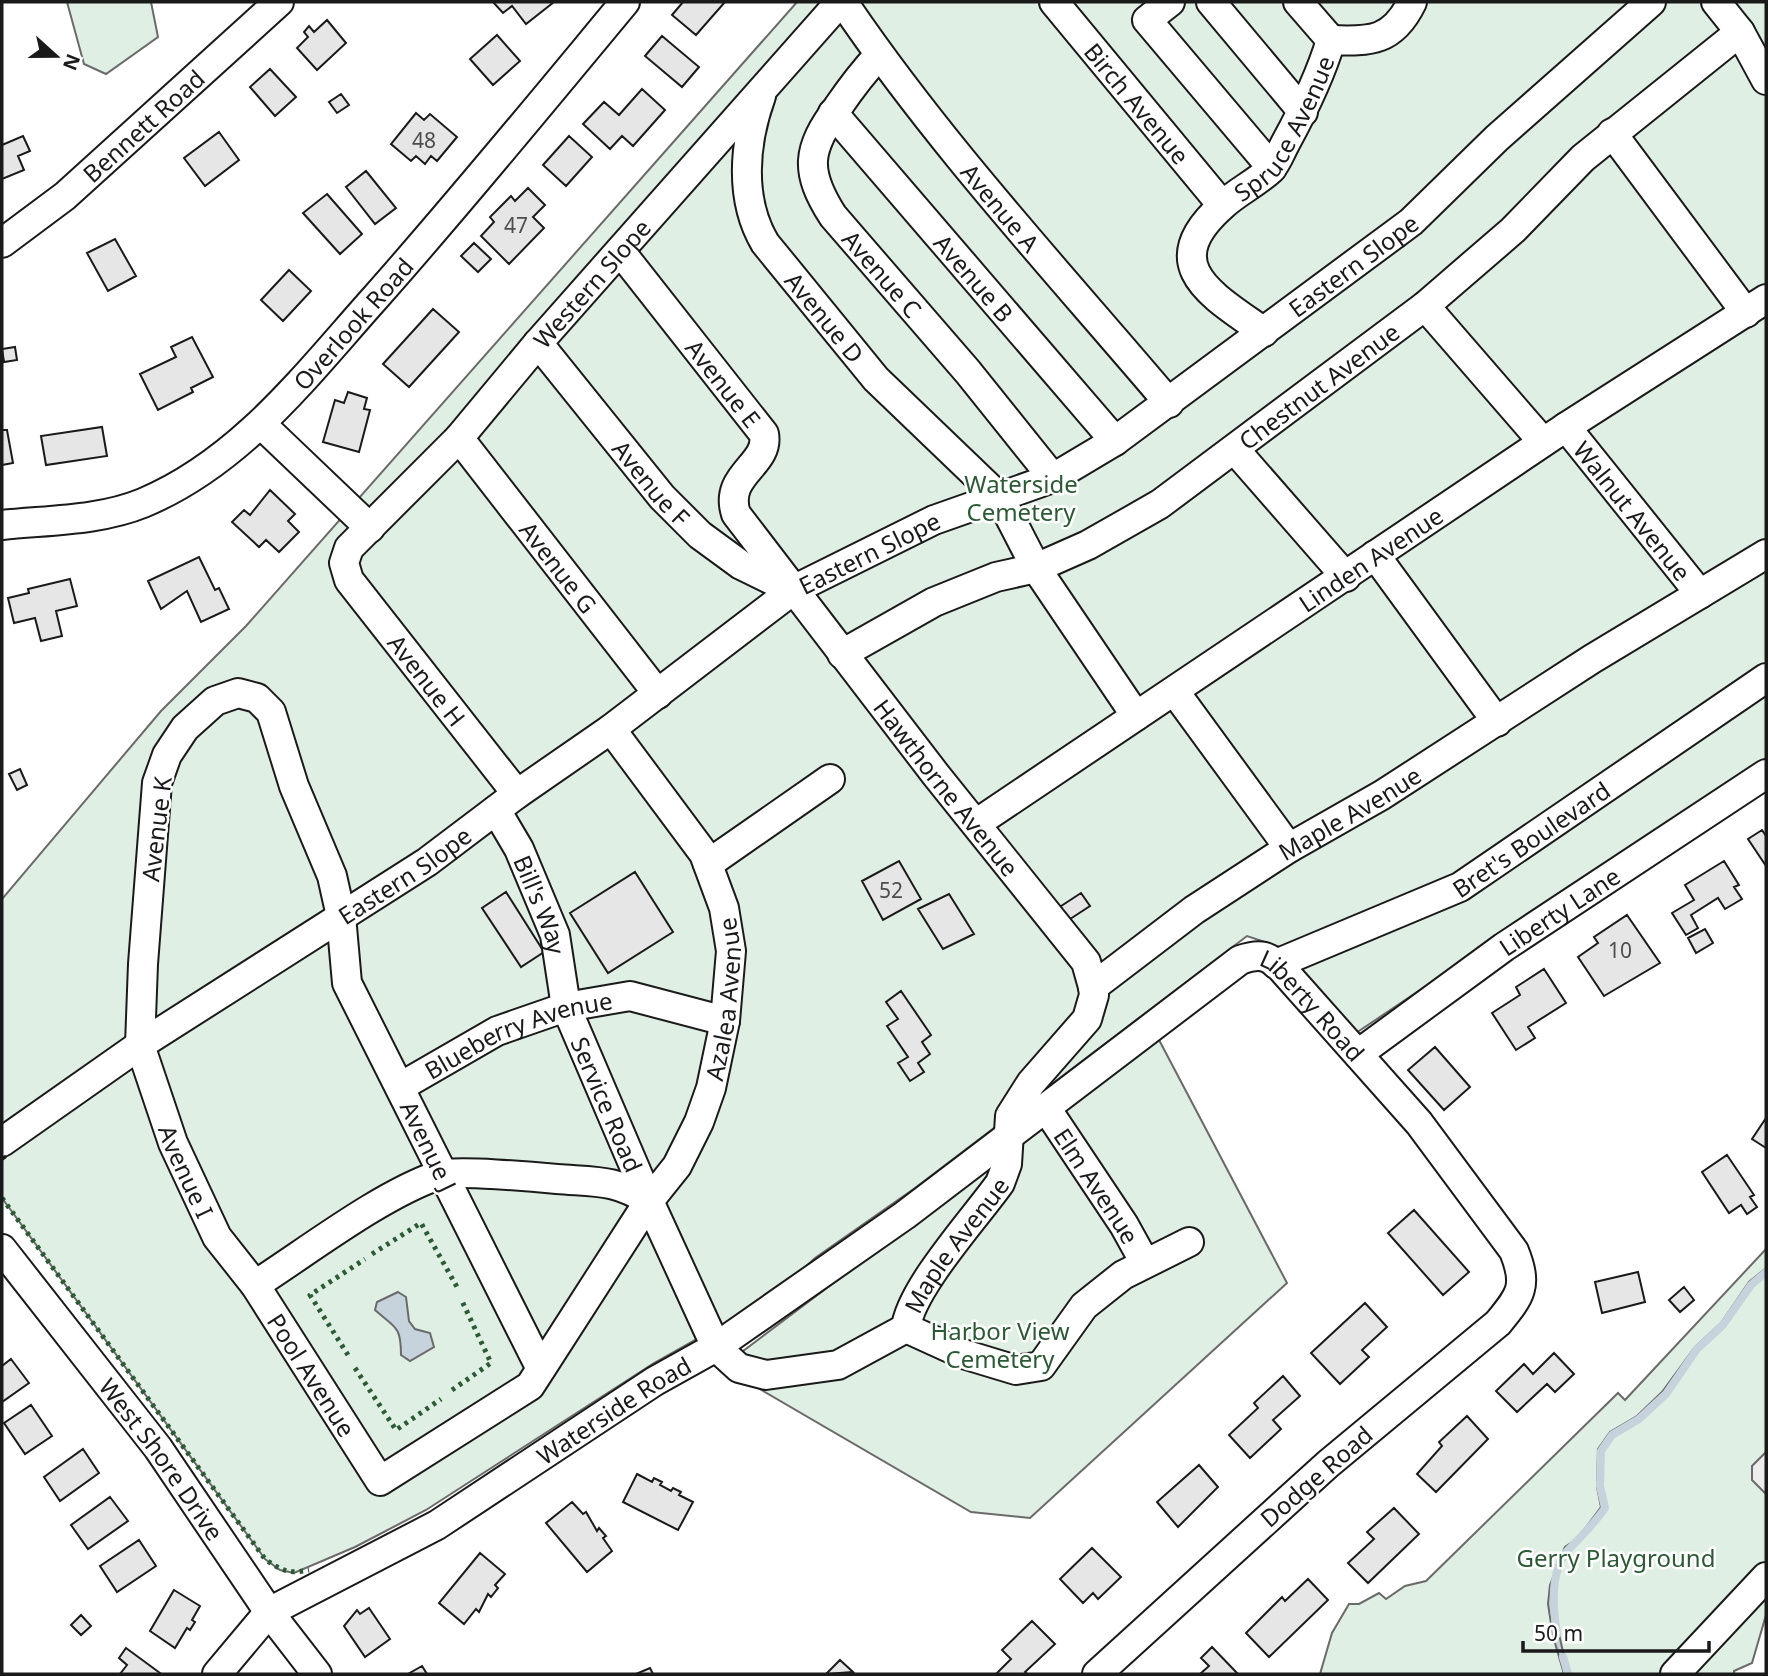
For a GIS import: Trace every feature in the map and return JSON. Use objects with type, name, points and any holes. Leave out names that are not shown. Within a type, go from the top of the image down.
[{"type":"street","name":"Bennett Road","points":[[2,243],[65,196],[279,2]]},
{"type":"street","name":"Avenue A","points":[[841,2],[948,142],[1169,403]]},
{"type":"street","name":"Western Slope","points":[[344,563],[349,548],[459,438],[538,343],[841,2]]},
{"type":"street","name":"Birch Avenue","points":[[1054,2],[1222,205]]},
{"type":"street","points":[[1170,2],[1147,20],[1272,168]]},
{"type":"street","points":[[1211,2],[1303,112]]},
{"type":"street","points":[[1298,2],[1331,40],[1379,39],[1398,25],[1412,2]]},
{"type":"street","name":"Eastern Slope","points":[[140,1045],[427,862],[611,729],[793,590],[934,520],[1053,478],[1115,441],[1411,222],[1497,138],[1651,2]]},
{"type":"street","points":[[1716,2],[1740,32],[1766,80]]},
{"type":"street","name":"Overlook Road","points":[[2,525],[84,518],[141,504],[189,480],[261,424],[478,181],[622,3]]},
{"type":"street","name":"Chestnut Avenue","points":[[842,654],[934,602],[996,577],[1036,568],[1088,545],[1160,504],[1236,451],[1329,376],[1425,306],[1513,230],[1583,158],[1740,32]]},
{"type":"street","name":"Spruce Avenue","points":[[1264,332],[1207,292],[1192,268],[1193,248],[1203,227],[1222,205],[1272,168],[1317,84],[1331,40]]},
{"type":"street","name":"Avenue C","points":[[879,55],[822,127],[814,148],[812,164],[817,190],[833,216],[968,372],[1053,478]]},
{"type":"street","name":"Avenue D","points":[[763,90],[752,126],[747,190],[755,226],[765,243],[876,379],[1000,498],[1036,568],[1136,716]]},
{"type":"street","name":"Avenue B","points":[[833,113],[1115,441]]},
{"type":"street","points":[[1612,133],[1756,306]]},
{"type":"street","name":"Avenue E","points":[[620,251],[764,434],[763,450],[739,479],[734,490],[734,508],[793,590]]},
{"type":"street","name":"Walnut Avenue","points":[[1425,306],[1554,435],[1700,594]]},
{"type":"street","name":"Linden Avenue","points":[[977,822],[1175,692],[1554,435],[1756,306]]},
{"type":"street","name":"Avenue F","points":[[538,343],[662,497],[700,535],[741,565],[793,590]]},
{"type":"street","points":[[261,424],[370,528]]},
{"type":"street","name":"Avenue G","points":[[459,438],[658,694]]},
{"type":"street","points":[[1236,451],[1346,577]]},
{"type":"street","name":"Maple Avenue","points":[[906,1328],[907,1319],[921,1292],[1000,1183],[1008,1150],[1006,1131],[1010,1116],[1022,1096],[1087,1019],[1094,995],[1093,987],[1194,910],[1289,848],[1382,796],[1766,554]]},
{"type":"street","points":[[1375,555],[1497,722]]},
{"type":"street","name":"Avenue H","points":[[344,563],[349,580],[507,802]]},
{"type":"street","name":"Hawthorne Avenue","points":[[793,590],[814,612],[842,654],[1086,962],[1093,987]]},
{"type":"street","name":"Bret's Boulevard","points":[[1276,964],[1460,887],[1766,678]]},
{"type":"street","points":[[1175,692],[1289,848]]},
{"type":"street","name":"Avenue K","points":[[140,1045],[143,964],[158,783],[167,755],[186,728],[215,701],[238,693],[257,698],[271,712],[294,786],[332,876],[341,916]]},
{"type":"street","name":"Azalea Avenue","points":[[541,1369],[649,1201],[677,1166],[699,1122],[711,1088],[725,1020],[731,951],[724,908],[708,864],[704,854],[664,798],[611,729]]},
{"type":"street","name":"Liberty Lane","points":[[1358,1054],[1504,947],[1766,774]]},
{"type":"street","points":[[708,864],[830,779]]},
{"type":"street","name":"Bill's Way","points":[[507,802],[519,849],[555,935],[566,1007]]},
{"type":"street","name":"Avenue J","points":[[341,916],[347,983],[541,1369]]},
{"type":"street","name":"Liberty Road","points":[[1008,1150],[1046,1108],[1240,960],[1261,955],[1276,964],[1419,1123],[1514,1251],[1523,1273]]},
{"type":"street","name":"Blueberry Avenue","points":[[400,1087],[497,1031],[566,1007],[630,996],[725,1020]]},
{"type":"street","name":"Service Road","points":[[566,1007],[649,1201],[716,1347]]},
{"type":"street","points":[[2,1142],[140,1045]]},
{"type":"street","name":"Avenue I","points":[[140,1045],[173,1143],[217,1237],[255,1285]]},
{"type":"street","name":"Elm Avenue","points":[[1046,1108],[1124,1224],[1145,1263]]},
{"type":"street","name":"Waterside Road","points":[[217,1674],[269,1612],[437,1525],[655,1381],[716,1347],[905,1215],[1008,1150]]},
{"type":"street","points":[[442,1174],[544,1177],[614,1184],[628,1187],[649,1201]]},
{"type":"street","name":"Pool Avenue","points":[[442,1174],[390,1198],[255,1285],[380,1481],[530,1386],[541,1369]]},
{"type":"street","points":[[716,1347],[739,1368],[765,1375],[838,1366],[906,1328],[963,1354],[1016,1370],[1041,1366],[1084,1307],[1145,1263],[1189,1242]]},
{"type":"street","name":"West Shore Drive","points":[[2,1249],[158,1447],[269,1612],[317,1674]]},
{"type":"street","name":"Dodge Road","points":[[1097,1674],[1328,1464],[1498,1323],[1519,1297],[1523,1273]]},
{"type":"street","points":[[1675,1674],[1766,1577]]},
{"type":"green space","points":[[67,2],[151,2],[158,37],[106,74],[84,64]]},
{"type":"green space","name":"Waterside Cemetery","points":[[797,2],[1766,2],[1766,758],[1356,1033],[1307,978],[1289,950],[1247,936],[915,1188],[815,1258],[775,1295],[654,1363],[426,1510],[355,1547],[294,1573],[280,1570],[265,1559],[2,1198],[2,899],[161,711],[246,626]]},
{"type":"green space","name":"Harbor View Cemetery","points":[[1158,1038],[1287,1283],[1030,1518],[971,1512],[722,1367]]},
{"type":"green space","name":"Gerry Playground","points":[[1766,1249],[1766,1615],[1752,1663],[1734,1671],[1734,1674],[1320,1674],[1332,1633],[1349,1604],[1359,1604],[1379,1593],[1386,1599],[1405,1586],[1426,1581],[1618,1393],[1625,1400]]},
{"type":"shaded area","points":[[1766,1268],[1766,1272],[1751,1285],[1723,1325],[1697,1349],[1666,1394],[1639,1419],[1612,1435],[1601,1451],[1600,1486],[1605,1508],[1580,1541],[1567,1551],[1554,1585],[1552,1603],[1568,1674],[1564,1674],[1553,1636],[1548,1604],[1550,1585],[1565,1547],[1578,1538],[1601,1507],[1597,1487],[1598,1449],[1610,1432],[1637,1416],[1662,1392],[1695,1347],[1721,1323],[1749,1282]]},
{"type":"shaded area","points":[[398,1292],[406,1297],[409,1321],[415,1329],[430,1333],[434,1347],[410,1361],[401,1355],[400,1338],[396,1328],[375,1310],[377,1302]]},
{"type":"shaded area","points":[[1766,1452],[1766,1494],[1752,1480],[1752,1466]]},
{"type":"building","points":[[493,2],[554,2],[526,24],[512,6],[503,13]]},
{"type":"building","points":[[683,2],[725,2],[696,35],[672,15]]},
{"type":"building","points":[[327,20],[346,43],[317,70],[297,48],[308,37],[304,32],[309,26],[314,32]]},
{"type":"building","points":[[497,35],[520,61],[493,85],[470,59]]},
{"type":"building","points":[[662,36],[699,67],[682,87],[645,56]]},
{"type":"building","points":[[270,69],[296,97],[275,116],[250,87]]},
{"type":"building","points":[[642,89],[665,110],[633,146],[622,136],[610,149],[583,124],[604,102],[619,115]]},
{"type":"building","points":[[341,94],[349,105],[337,113],[329,102]]},
{"type":"building","points":[[416,113],[424,120],[430,114],[457,137],[437,161],[431,156],[425,164],[416,156],[411,161],[391,144]]},
{"type":"building","points":[[219,132],[239,160],[205,186],[184,158]]},
{"type":"building","points":[[23,136],[30,151],[18,156],[24,170],[2,179],[2,145]]},
{"type":"building","points":[[569,136],[592,157],[566,186],[543,165]]},
{"type":"building","points":[[366,171],[396,208],[375,224],[346,187]]},
{"type":"building","points":[[528,188],[545,205],[533,217],[544,228],[509,264],[481,236],[494,222],[490,217],[511,196],[515,201]]},
{"type":"building","points":[[327,194],[362,234],[340,254],[303,213]]},
{"type":"building","points":[[115,239],[136,276],[108,291],[87,253]]},
{"type":"building","points":[[474,243],[491,259],[478,272],[461,256]]},
{"type":"building","points":[[289,270],[311,291],[283,321],[261,300]]},
{"type":"building","points":[[433,309],[459,332],[409,387],[383,364]]},
{"type":"building","points":[[192,337],[213,377],[191,388],[193,392],[158,410],[140,374],[176,357],[171,347]]},
{"type":"building","points":[[15,347],[17,360],[4,362],[2,349]]},
{"type":"building","points":[[348,392],[367,398],[364,409],[370,410],[359,452],[323,442],[335,400],[344,403]]},
{"type":"building","points":[[102,427],[107,456],[46,465],[41,436]]},
{"type":"building","points":[[2,430],[7,430],[13,463],[2,465]]},
{"type":"building","points":[[270,490],[295,514],[288,521],[299,532],[279,552],[266,540],[259,547],[232,522],[244,510],[250,515]]},
{"type":"building","points":[[199,557],[215,590],[219,588],[229,609],[201,622],[187,591],[161,609],[148,581]]},
{"type":"building","points":[[70,579],[77,606],[56,611],[62,636],[41,641],[35,618],[14,623],[8,598],[29,593],[28,589]]},
{"type":"building","points":[[20,769],[27,785],[17,790],[9,774]]},
{"type":"building","points":[[1762,830],[1766,836],[1766,866],[1748,839]]},
{"type":"building","points":[[899,861],[921,899],[883,920],[862,881]]},
{"type":"building","points":[[1724,861],[1739,885],[1734,887],[1742,899],[1725,909],[1718,898],[1691,915],[1698,928],[1686,935],[1672,913],[1694,900],[1685,885]]},
{"type":"building","points":[[635,872],[673,932],[608,973],[570,913]]},
{"type":"building","points":[[506,892],[544,952],[521,967],[482,908]]},
{"type":"building","points":[[1081,893],[1090,906],[1061,925],[1052,912]]},
{"type":"building","points":[[949,894],[974,934],[943,949],[918,909]]},
{"type":"building","points":[[1627,915],[1660,963],[1604,996],[1578,957],[1598,943],[1594,937]]},
{"type":"building","points":[[1705,929],[1713,943],[1696,953],[1688,938]]},
{"type":"building","points":[[1544,969],[1566,1003],[1528,1027],[1535,1038],[1516,1050],[1492,1013],[1520,995],[1516,987]]},
{"type":"building","points":[[901,991],[931,1035],[922,1042],[930,1054],[918,1063],[924,1072],[910,1081],[898,1063],[908,1057],[887,1026],[898,1019],[886,1002]]},
{"type":"building","points":[[1435,1047],[1470,1087],[1444,1110],[1408,1070]]},
{"type":"building","points":[[1766,1118],[1766,1148],[1752,1139]]},
{"type":"building","points":[[1727,1155],[1754,1195],[1750,1197],[1757,1207],[1747,1214],[1741,1205],[1729,1213],[1702,1172]]},
{"type":"building","points":[[1414,1210],[1469,1272],[1443,1295],[1388,1233]]},
{"type":"building","points":[[1638,1272],[1645,1302],[1602,1313],[1595,1282]]},
{"type":"building","points":[[1684,1287],[1694,1300],[1680,1312],[1669,1300]]},
{"type":"building","points":[[1365,1303],[1387,1327],[1362,1350],[1369,1357],[1340,1384],[1311,1353]]},
{"type":"building","points":[[1554,1353],[1574,1374],[1555,1392],[1547,1384],[1517,1412],[1496,1391],[1524,1364],[1533,1374]]},
{"type":"building","points":[[11,1359],[29,1383],[2,1402],[2,1366]]},
{"type":"building","points":[[1283,1376],[1300,1396],[1273,1420],[1281,1429],[1250,1458],[1229,1435],[1258,1408],[1254,1403]]},
{"type":"building","points":[[31,1405],[52,1436],[25,1454],[4,1423]]},
{"type":"building","points":[[1467,1416],[1488,1439],[1436,1492],[1417,1474],[1442,1446],[1439,1442]]},
{"type":"building","points":[[83,1449],[99,1473],[60,1501],[44,1477]]},
{"type":"building","points":[[1199,1465],[1218,1487],[1178,1527],[1157,1502]]},
{"type":"building","points":[[637,1474],[652,1482],[654,1478],[662,1482],[660,1485],[671,1491],[673,1488],[681,1492],[679,1495],[693,1502],[678,1530],[623,1502]]},
{"type":"building","points":[[110,1497],[128,1521],[88,1549],[71,1525]]},
{"type":"building","points":[[572,1502],[583,1514],[586,1512],[597,1531],[599,1528],[606,1536],[603,1538],[612,1551],[587,1572],[546,1523]]},
{"type":"building","points":[[1394,1508],[1419,1534],[1368,1583],[1348,1563],[1374,1539],[1367,1532]]},
{"type":"building","points":[[139,1540],[156,1566],[117,1592],[100,1566]]},
{"type":"building","points":[[1092,1548],[1121,1577],[1098,1599],[1093,1593],[1083,1603],[1060,1579]]},
{"type":"building","points":[[480,1553],[505,1574],[495,1585],[498,1588],[491,1597],[488,1594],[479,1612],[476,1609],[464,1624],[439,1603]]},
{"type":"building","points":[[1308,1579],[1328,1600],[1269,1657],[1246,1633],[1282,1597],[1285,1601]]},
{"type":"building","points":[[174,1590],[200,1606],[192,1620],[195,1622],[190,1630],[187,1628],[175,1648],[150,1631]]},
{"type":"building","points":[[369,1608],[390,1639],[365,1657],[344,1626],[357,1610],[360,1614]]},
{"type":"building","points":[[81,1615],[91,1626],[81,1635],[71,1625]]},
{"type":"building","points":[[1032,1621],[1055,1644],[1025,1672],[1027,1674],[996,1674],[1011,1659],[1002,1650]]},
{"type":"building","points":[[1212,1647],[1238,1674],[1200,1674],[1209,1666],[1201,1658]]},
{"type":"building","points":[[126,1648],[160,1673],[120,1674],[127,1665],[119,1658]]},
{"type":"building","points":[[840,1660],[853,1672],[826,1674]]},
{"type":"building","points":[[422,1666],[427,1674],[408,1674]]},
{"type":"building","points":[[650,1668],[653,1674],[636,1674]]},
{"type":"waterway","points":[[1557,1634],[1554,1590],[1558,1568],[1569,1549],[1605,1508],[1600,1486],[1601,1451],[1612,1435],[1639,1419],[1666,1394],[1697,1349],[1723,1325],[1751,1285],[1766,1272]]},
{"type":"waterway","points":[[1563,1657],[1568,1674]]},
{"type":"hedge","points":[[2,1198],[265,1559],[286,1570],[309,1570]]},
{"type":"hedge","points":[[372,1254],[421,1223],[457,1287]]},
{"type":"hedge","points":[[348,1355],[310,1295],[365,1259]]},
{"type":"hedge","points":[[452,1390],[491,1363],[462,1301]]},
{"type":"hedge","points":[[355,1368],[396,1430],[441,1399]]}]
